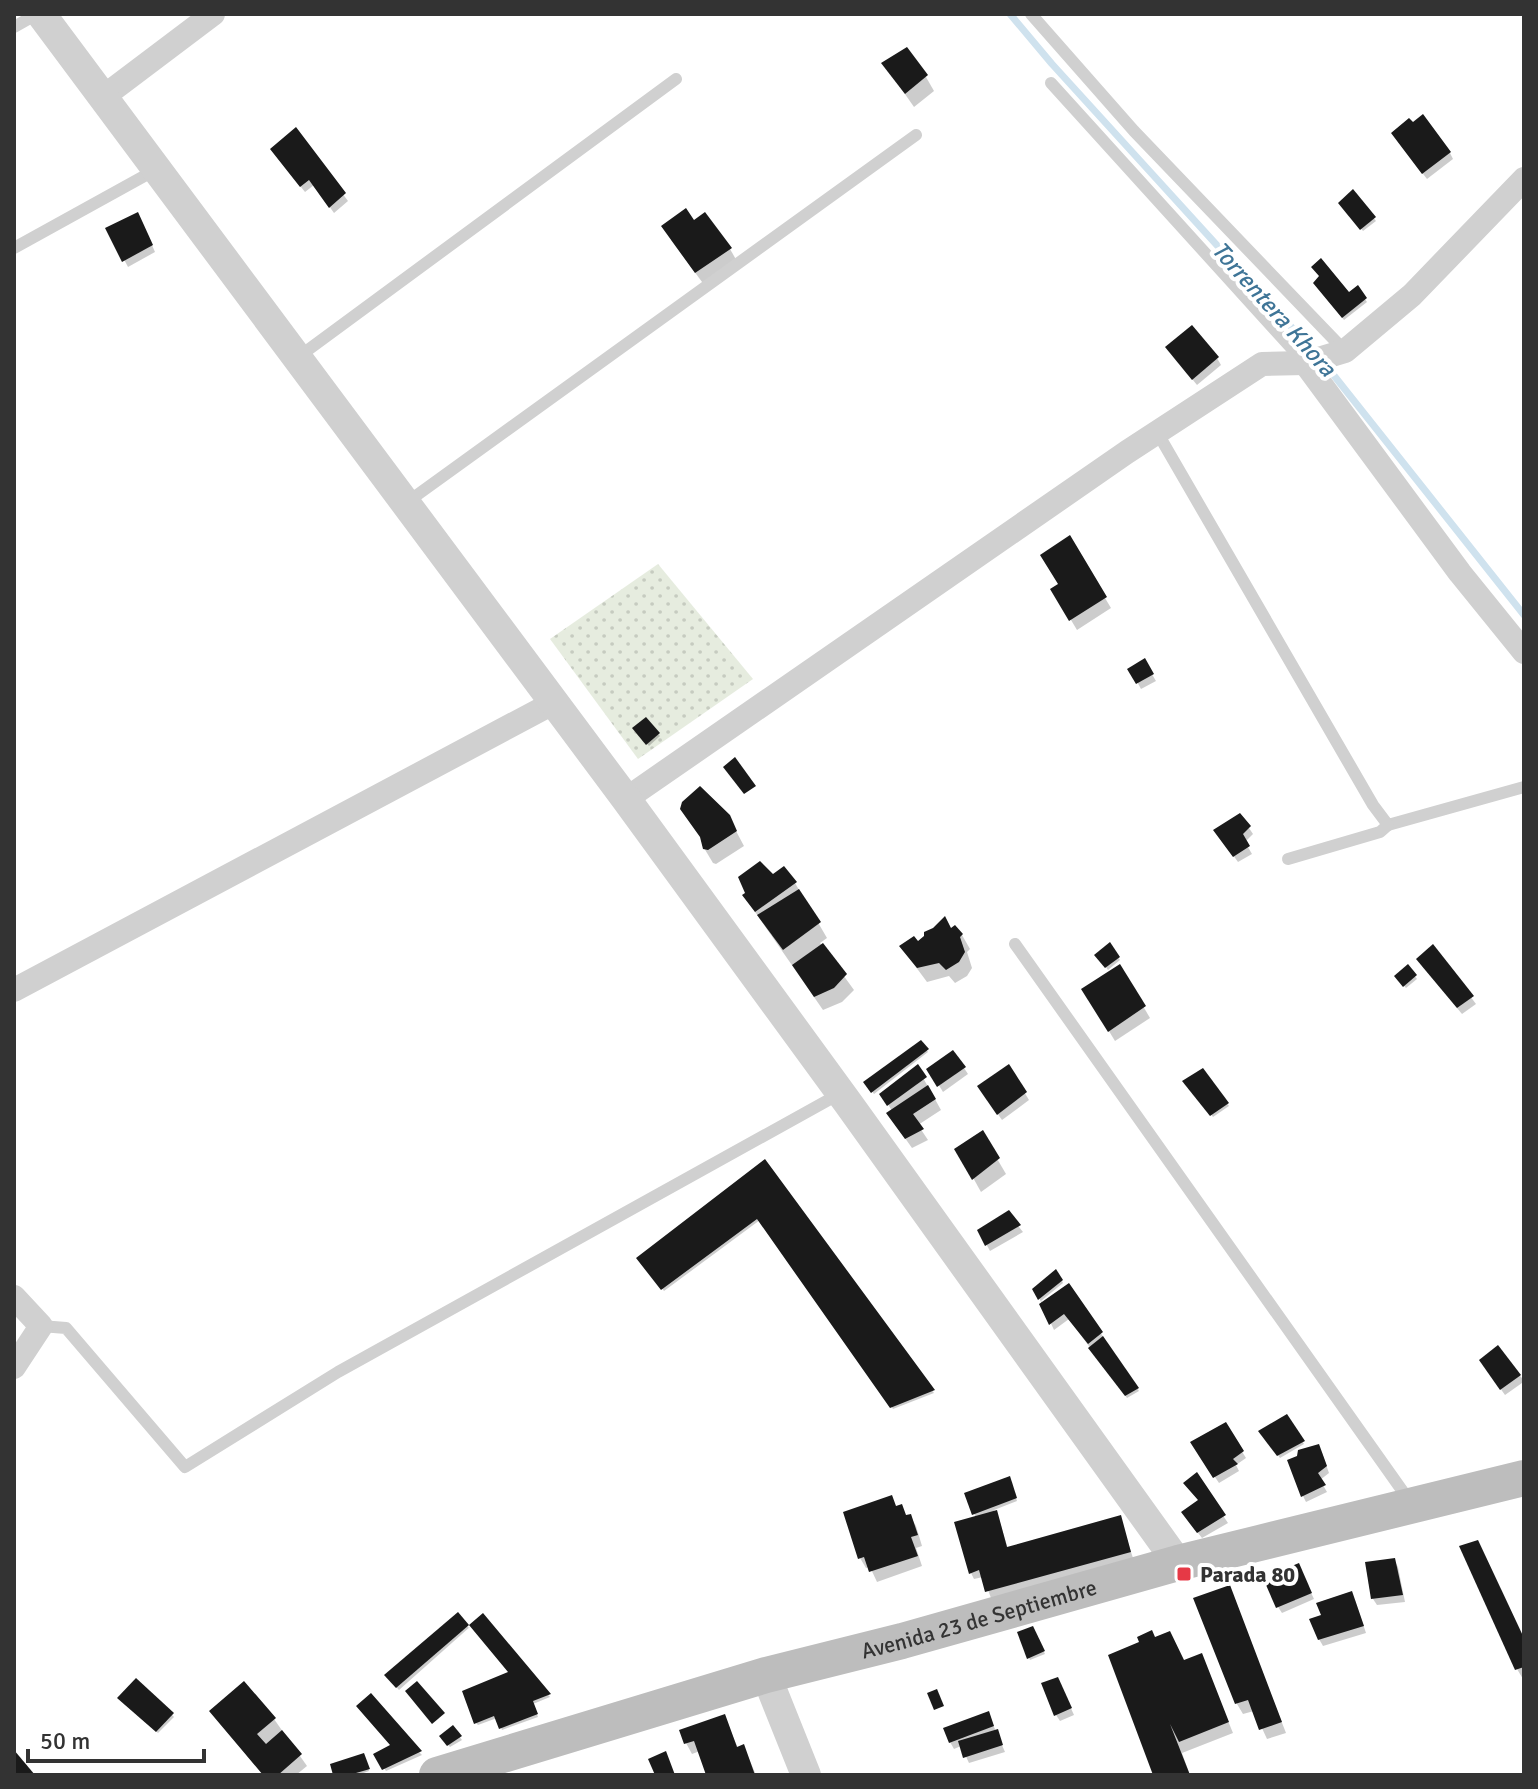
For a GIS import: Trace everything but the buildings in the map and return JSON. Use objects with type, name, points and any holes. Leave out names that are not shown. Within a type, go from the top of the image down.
[{"type":"main road","name":"Avenida 23 de Septiembre","points":[[437,1775],[766,1675],[902,1641],[1178,1563],[1523,1480]]},
{"type":"street","points":[[39,14],[555,702],[841,1093],[1178,1563]]},
{"type":"street","points":[[103,97],[213,14]]},
{"type":"street","points":[[626,799],[1157,432],[1262,364],[1305,363],[1345,351],[1412,295],[1524,179]]},
{"type":"street","points":[[1305,363],[1460,573],[1524,652]]},
{"type":"street","points":[[14,990],[555,702]]},
{"type":"street","points":[[14,1297],[41,1326],[14,1367]]},
{"type":"street","points":[[766,1675],[806,1775]]},
{"type":"lane","points":[[14,27],[39,14]]},
{"type":"lane","points":[[1031,14],[1134,131],[1345,351]]},
{"type":"lane","points":[[297,358],[676,79]]},
{"type":"lane","points":[[1051,83],[1305,363]]},
{"type":"lane","points":[[406,503],[916,135]]},
{"type":"lane","points":[[14,248],[157,169]]},
{"type":"lane","points":[[1157,432],[1373,805],[1388,825]]},
{"type":"lane","points":[[1288,859],[1380,832],[1388,825],[1524,787]]},
{"type":"lane","points":[[1015,944],[1412,1506]]},
{"type":"lane","points":[[41,1326],[66,1328],[185,1467],[338,1372],[841,1093]]},
{"type":"shaded area","points":[[658,564],[753,679],[638,759],[550,639]]},
{"type":"waterway","name":"Torrentera Khora","points":[[1010,14],[1316,354]]},
{"type":"waterway","name":"Torrentera Khora","points":[[1324,363],[1524,615]]},
{"type":"place","name":"Parada 80","points":[[1184,1574]]}]
